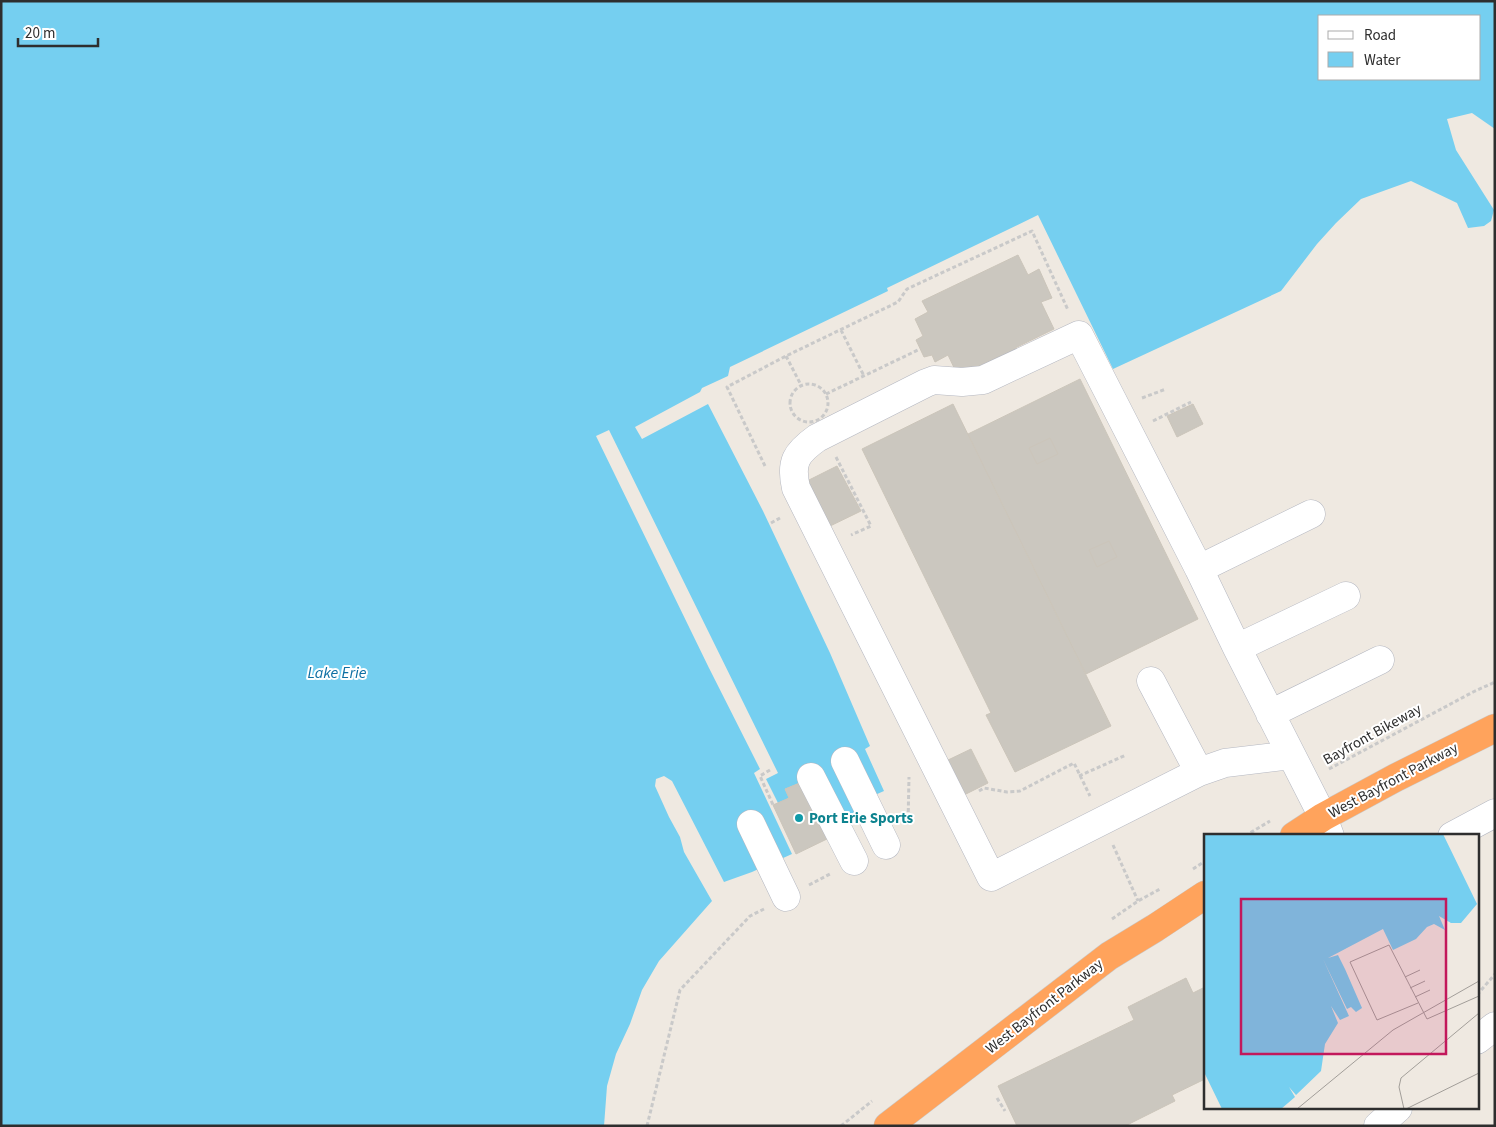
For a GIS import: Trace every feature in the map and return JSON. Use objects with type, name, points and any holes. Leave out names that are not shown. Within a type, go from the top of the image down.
[{"type":"highway","name":"West Bayfront Parkway","points":[[1300,834],[1326,826],[1495,728]]},
{"type":"highway","name":"West Bayfront Parkway","points":[[888,1126],[1109,956],[1204,896]]},
{"type":"street","points":[[1291,755],[1225,763],[1199,772],[991,877],[796,488],[793,475],[796,457],[817,438],[926,383],[934,380],[962,382],[983,380],[1079,334],[1199,569],[1237,648],[1291,755],[1326,826]]},
{"type":"street","points":[[1199,569],[1311,514]]},
{"type":"street","points":[[1237,648],[1346,596]]},
{"type":"street","points":[[1270,714],[1380,660]]},
{"type":"street","points":[[1151,682],[1199,772]]},
{"type":"street","points":[[845,761],[886,845]]},
{"type":"street","points":[[812,777],[854,861]]},
{"type":"street","points":[[1456,834],[1495,813]]},
{"type":"street","points":[[751,824],[786,897]]},
{"type":"street","points":[[1478,1039],[1495,1026]]},
{"type":"street","points":[[1378,1126],[1396,1110]]},
{"type":"path","points":[[841,330],[864,376]]},
{"type":"path","points":[[826,394],[918,350]]},
{"type":"path","points":[[786,356],[800,385]]},
{"type":"path","points":[[800,385],[818,385],[828,398],[828,407],[818,421],[809,423],[800,421],[790,408],[790,399],[800,385]]},
{"type":"path","points":[[1136,399],[1166,389]]},
{"type":"path","points":[[1148,423],[1191,402]]},
{"type":"path","points":[[835,454],[870,526],[846,538]]},
{"type":"path","name":"Bayfront Bikeway","points":[[1308,789],[1327,770],[1495,682]]},
{"type":"path","points":[[1079,776],[1126,755]]},
{"type":"path","points":[[971,795],[984,788],[1007,792],[1020,791],[1074,764],[1092,801]]},
{"type":"path","points":[[1248,834],[1273,819]]},
{"type":"path","points":[[1112,844],[1138,901]]},
{"type":"path","points":[[1478,993],[1495,974]]},
{"type":"path","points":[[997,1098],[1005,1111]]},
{"type":"path","points":[[648,1121],[651,1126]]},
{"type":"water","name":"Lake Erie","points":[[1,1],[1495,1],[1495,129],[1472,113],[1447,119],[1456,150],[1494,210],[1491,221],[1484,226],[1468,228],[1457,203],[1411,181],[1361,199],[1317,244],[1281,291],[1113,369],[1038,215],[887,288],[888,291],[730,367],[728,376],[702,388],[700,392],[635,427],[642,439],[708,404],[763,511],[830,653],[870,746],[865,749],[884,791],[868,798],[864,808],[837,820],[802,782],[785,789],[789,798],[778,803],[766,779],[778,773],[609,430],[596,436],[760,769],[754,773],[792,854],[724,882],[672,781],[664,776],[656,779],[655,786],[680,837],[684,852],[712,901],[659,961],[642,990],[630,1024],[616,1054],[607,1086],[604,1126],[1,1126]]},
{"type":"building","points":[[1018,255],[1028,275],[1039,269],[1052,298],[1041,302],[1054,329],[1015,348],[1017,353],[1002,360],[1000,356],[958,376],[948,355],[935,362],[932,355],[924,357],[916,340],[923,336],[915,319],[928,312],[922,301]]},
{"type":"building","points":[[1080,379],[1198,619],[1086,674],[968,434]]},
{"type":"building","points":[[953,404],[1111,726],[1015,772],[986,715],[991,713],[862,449]]},
{"type":"building","points":[[1193,404],[1203,424],[1177,437],[1167,416]]},
{"type":"building","points":[[1050,438],[1058,454],[1037,464],[1029,448]]},
{"type":"building","points":[[837,466],[861,511],[828,527],[805,482]]},
{"type":"building","points":[[1109,541],[1117,557],[1097,567],[1089,550]]},
{"type":"building","points":[[971,749],[988,783],[962,796],[946,761]]},
{"type":"building","name":"Port Erie Sports","points":[[802,782],[829,838],[796,854],[773,805],[789,798],[785,789]]},
{"type":"building","points":[[1186,978],[1193,993],[1204,988],[1204,1079],[1172,1095],[1175,1101],[1125,1126],[1017,1126],[998,1086],[1134,1020],[1128,1007]]},
{"type":"place","name":"Port Erie Sports","points":[[799,818]]}]
